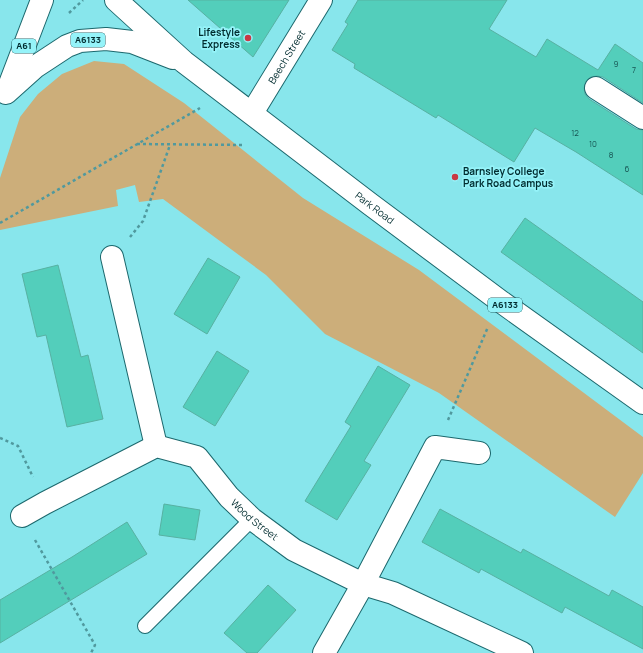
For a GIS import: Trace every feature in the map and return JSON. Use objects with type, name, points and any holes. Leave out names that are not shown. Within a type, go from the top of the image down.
[{"type":"main road","name":"A61","points":[[3,100],[42,0]]},
{"type":"main road","name":"Park Road","points":[[116,0],[184,62],[500,301],[643,403]]},
{"type":"main road","name":"Beech Street","points":[[252,113],[321,0]]},
{"type":"main road","name":"A6133","points":[[3,100],[35,67],[67,46],[80,41],[106,39],[132,42],[184,62]]},
{"type":"main road","points":[[596,88],[643,118]]},
{"type":"main road","points":[[22,516],[156,446],[112,257]]},
{"type":"main road","name":"Wood Street","points":[[156,446],[197,458],[229,497],[252,520],[294,550],[363,584],[393,593],[522,653]]},
{"type":"main road","points":[[324,653],[363,584],[435,447],[479,453]]},
{"type":"lane","points":[[145,626],[252,520]]},
{"type":"path","points":[[0,223],[226,93]]},
{"type":"path","points":[[137,144],[247,145]]},
{"type":"path","points":[[112,257],[142,221],[170,145]]},
{"type":"path","points":[[435,447],[500,301]]},
{"type":"path","points":[[0,438],[18,446],[45,503]]},
{"type":"path","points":[[22,516],[95,645],[91,653]]},
{"type":"shaded area","points":[[94,61],[124,64],[184,103],[303,198],[419,270],[643,437],[643,473],[615,517],[439,393],[325,334],[266,275],[163,199],[139,202],[135,185],[116,190],[118,206],[0,230],[0,178],[20,117],[38,94],[62,74]]},
{"type":"building","points":[[188,0],[289,0],[253,57]]},
{"type":"building","points":[[358,0],[507,0],[489,29],[536,57],[547,39],[598,70],[615,44],[643,63],[643,103],[603,77],[591,77],[586,81],[584,88],[585,94],[589,99],[636,129],[643,130],[643,195],[576,152],[535,128],[514,162],[438,115],[436,118],[354,68],[355,64],[332,50],[348,24],[345,22]]},
{"type":"building","points":[[525,218],[643,302],[643,353],[501,252]]},
{"type":"building","points":[[208,258],[240,277],[207,334],[174,314]]},
{"type":"building","points":[[58,265],[81,357],[88,355],[103,419],[67,427],[46,335],[37,337],[22,274]]},
{"type":"building","points":[[217,351],[249,371],[215,426],[183,407]]},
{"type":"building","points":[[378,366],[410,385],[364,461],[371,465],[337,520],[305,501],[351,426],[345,422]]},
{"type":"building","points":[[164,504],[200,510],[195,540],[159,535]]},
{"type":"building","points":[[440,509],[521,553],[523,549],[609,596],[612,590],[643,607],[643,649],[565,607],[562,613],[481,569],[479,573],[422,542]]},
{"type":"building","points":[[127,522],[147,554],[0,643],[0,600]]},
{"type":"building","points":[[268,585],[296,610],[257,653],[247,653],[224,633]]},
{"type":"place","name":"Lifestyle Express","points":[[248,38]]},
{"type":"place","name":"Barnsley College Park Road Campus","points":[[455,177]]}]
